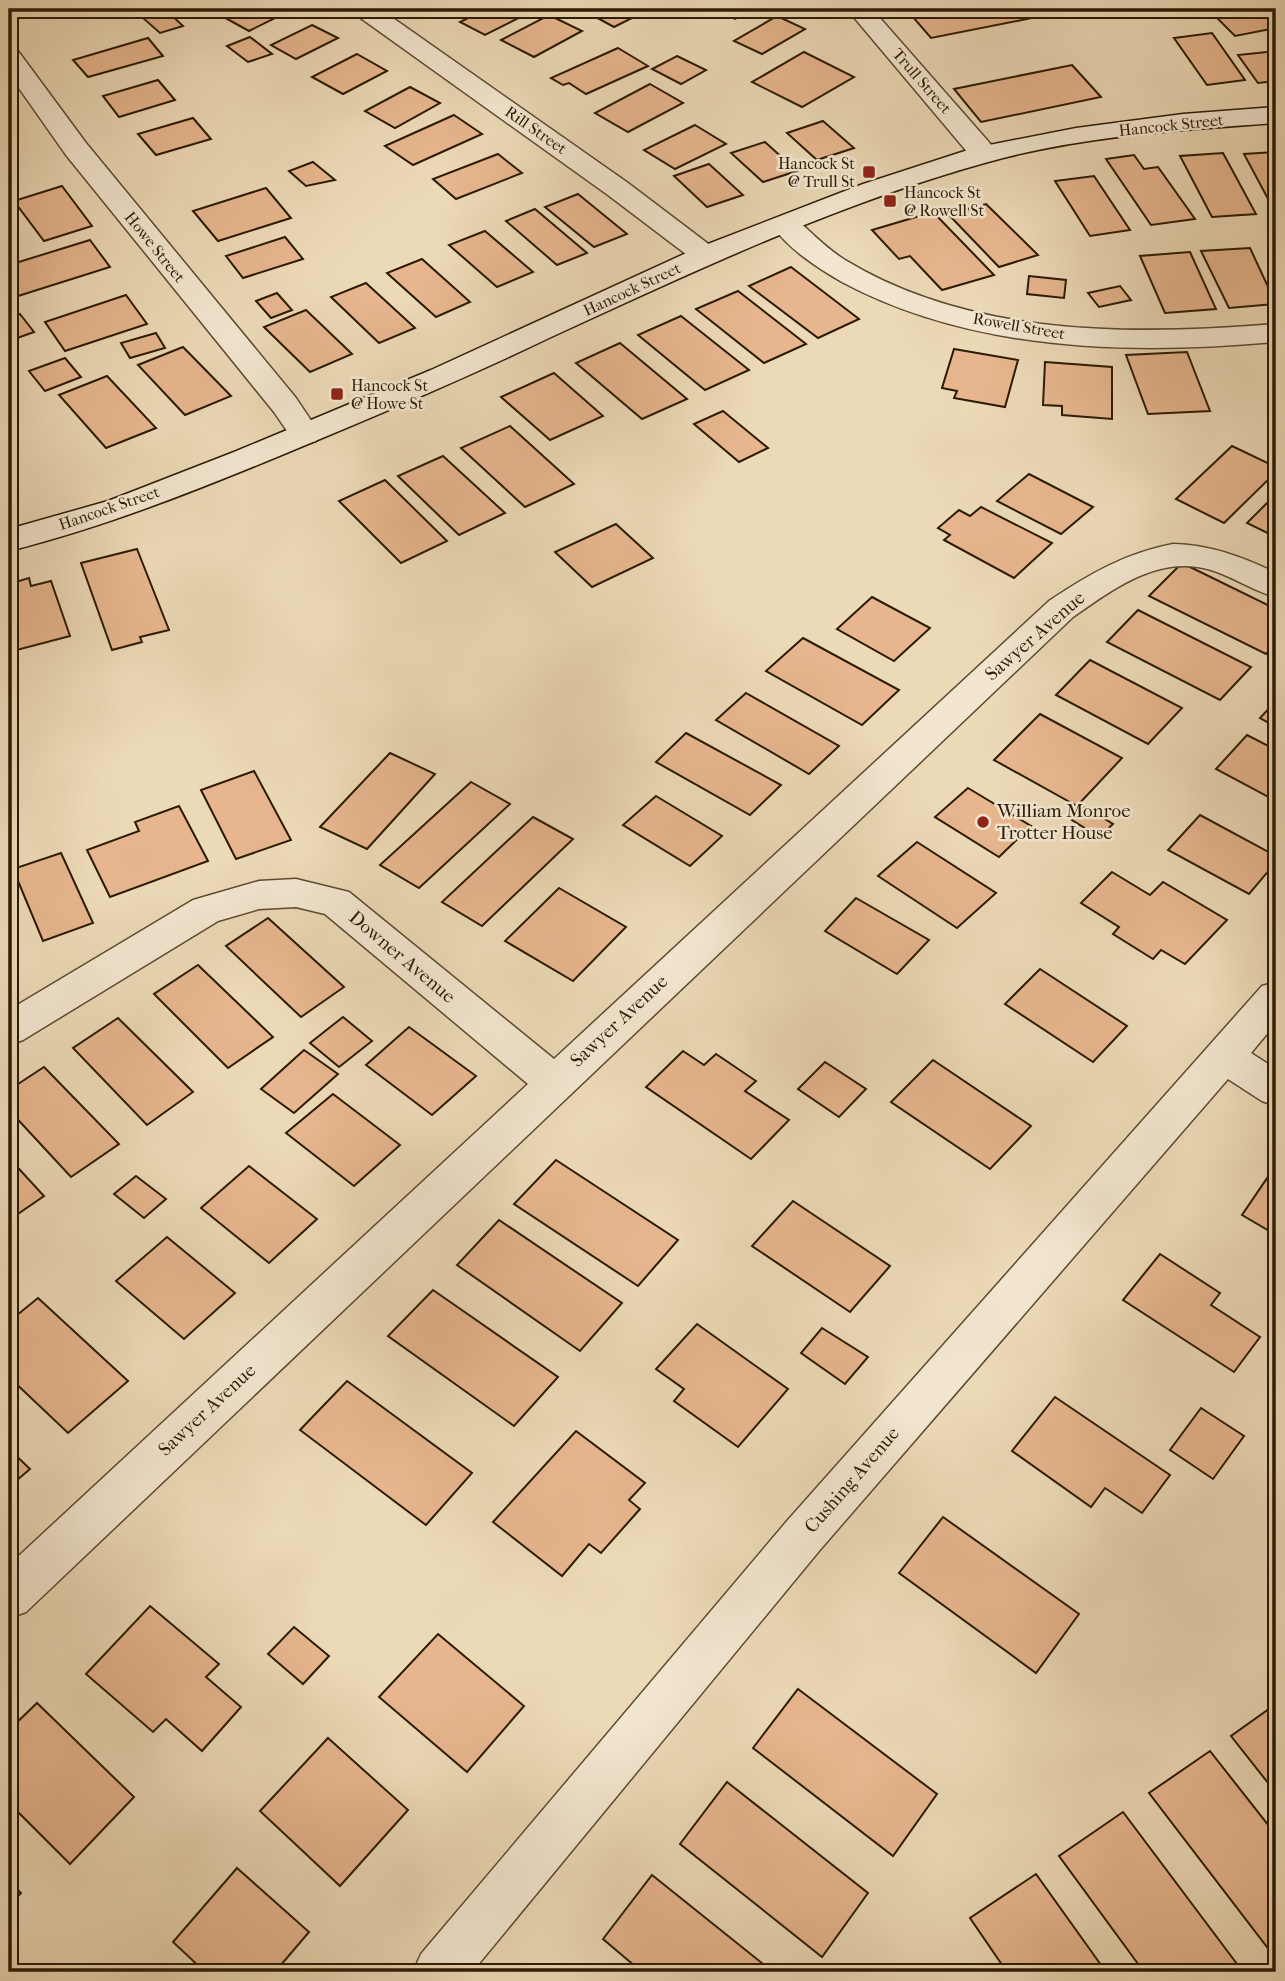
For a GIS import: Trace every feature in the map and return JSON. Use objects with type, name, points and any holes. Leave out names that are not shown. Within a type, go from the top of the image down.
[{"type":"street","name":"Rill Street","points":[[364,9],[618,189],[705,255]]},
{"type":"street","name":"Trull Street","points":[[859,9],[984,154]]},
{"type":"street","name":"Howe Street","points":[[9,57],[76,149],[285,405],[305,434]]},
{"type":"street","name":"Hancock Street","points":[[9,540],[119,508],[305,434],[442,377],[705,255],[873,190],[984,154],[1076,136],[1183,122],[1276,114]]},
{"type":"street","name":"Rowell Street","points":[[786,225],[834,266],[883,291],[945,313],[1079,337],[1146,340],[1276,333]]},
{"type":"street","name":"Sawyer Avenue","points":[[9,1597],[554,1082],[1060,610],[1104,579],[1138,562],[1178,555],[1214,559],[1276,586]]},
{"type":"street","name":"Downer Avenue","points":[[9,1030],[206,910],[259,895],[296,893],[336,902],[554,1082]]},
{"type":"street","name":"Cushing Avenue","points":[[439,1972],[803,1536],[1276,998]]},
{"type":"street","points":[[1225,1056],[1276,1090]]},
{"type":"building","points":[[233,9],[293,9],[249,31],[220,15]]},
{"type":"building","points":[[414,9],[450,9],[432,18]]},
{"type":"building","points":[[486,9],[536,9],[485,35],[460,22]]},
{"type":"building","points":[[604,9],[622,9],[636,16],[614,27],[592,15]]},
{"type":"building","points":[[714,9],[753,9],[735,19]]},
{"type":"building","points":[[906,9],[1023,9],[1032,18],[931,38]]},
{"type":"building","points":[[1276,9],[1276,28],[1235,36],[1217,18]]},
{"type":"building","points":[[166,10],[183,26],[160,33],[143,18]]},
{"type":"building","points":[[549,15],[582,31],[534,57],[501,40]]},
{"type":"building","points":[[777,16],[805,29],[762,54],[734,41]]},
{"type":"building","points":[[312,25],[338,38],[296,59],[271,45]]},
{"type":"building","points":[[1212,33],[1245,80],[1207,85],[1174,38]]},
{"type":"building","points":[[250,37],[272,54],[248,62],[227,46]]},
{"type":"building","points":[[148,38],[163,56],[88,77],[73,60]]},
{"type":"building","points":[[618,48],[648,66],[586,94],[569,83],[563,85],[551,78]]},
{"type":"building","points":[[1276,51],[1276,81],[1258,83],[1238,55]]},
{"type":"building","points":[[804,52],[854,77],[802,107],[752,82]]},
{"type":"building","points":[[357,54],[387,71],[343,94],[312,77]]},
{"type":"building","points":[[677,56],[706,70],[681,84],[652,69]]},
{"type":"building","points":[[1072,65],[1101,97],[981,122],[954,89]]},
{"type":"building","points":[[158,80],[175,100],[119,117],[103,96]]},
{"type":"building","points":[[650,84],[683,103],[628,132],[595,113]]},
{"type":"building","points":[[410,87],[440,103],[395,128],[365,111]]},
{"type":"building","points":[[454,115],[482,134],[413,165],[385,146]]},
{"type":"building","points":[[193,118],[211,139],[156,155],[138,134]]},
{"type":"building","points":[[823,121],[854,148],[817,160],[787,133]]},
{"type":"building","points":[[695,125],[726,144],[675,169],[644,150]]},
{"type":"building","points":[[765,142],[797,171],[763,182],[731,153]]},
{"type":"building","points":[[1276,152],[1276,210],[1274,210],[1244,154]]},
{"type":"building","points":[[1223,153],[1256,214],[1212,217],[1180,156]]},
{"type":"building","points":[[498,154],[522,173],[456,199],[433,179]]},
{"type":"building","points":[[1134,155],[1144,169],[1158,167],[1195,219],[1151,225],[1106,159]]},
{"type":"building","points":[[313,162],[335,180],[306,186],[289,171]]},
{"type":"building","points":[[709,164],[743,195],[707,207],[674,176]]},
{"type":"building","points":[[1094,176],[1130,230],[1090,236],[1055,181]]},
{"type":"building","points":[[62,186],[92,226],[44,241],[14,201]]},
{"type":"building","points":[[266,188],[291,218],[218,241],[193,211]]},
{"type":"building","points":[[578,194],[627,234],[594,247],[545,207]]},
{"type":"building","points":[[986,204],[1038,255],[999,267],[948,214]]},
{"type":"building","points":[[535,209],[587,253],[557,265],[506,221]]},
{"type":"building","points":[[933,212],[994,275],[942,290],[910,256],[899,259],[872,230]]},
{"type":"building","points":[[485,231],[533,272],[497,287],[449,245]]},
{"type":"building","points":[[285,237],[303,259],[243,278],[226,256]]},
{"type":"building","points":[[90,240],[110,267],[18,296],[9,282],[9,265]]},
{"type":"building","points":[[1250,248],[1276,304],[1229,308],[1201,251]]},
{"type":"building","points":[[1190,252],[1216,309],[1165,313],[1140,256]]},
{"type":"building","points":[[422,259],[470,302],[436,317],[387,273]]},
{"type":"building","points":[[791,267],[859,319],[818,338],[749,286]]},
{"type":"building","points":[[1029,276],[1066,280],[1064,298],[1027,294]]},
{"type":"building","points":[[366,283],[415,328],[379,343],[331,297]]},
{"type":"building","points":[[1120,286],[1131,300],[1099,307],[1088,293]]},
{"type":"building","points":[[738,291],[806,344],[764,363],[696,309]]},
{"type":"building","points":[[277,293],[292,310],[271,318],[256,301]]},
{"type":"building","points":[[126,295],[147,324],[65,351],[45,322]]},
{"type":"building","points":[[306,310],[352,354],[310,372],[264,327]]},
{"type":"building","points":[[20,314],[34,332],[9,341],[9,318]]},
{"type":"building","points":[[681,316],[749,370],[705,390],[638,335]]},
{"type":"building","points":[[156,333],[165,348],[130,358],[121,343]]},
{"type":"building","points":[[620,343],[687,399],[642,419],[576,363]]},
{"type":"building","points":[[183,347],[231,396],[185,415],[138,365]]},
{"type":"building","points":[[954,349],[1018,360],[1005,407],[954,398],[957,391],[942,388]]},
{"type":"building","points":[[1187,352],[1210,411],[1148,414],[1126,355]]},
{"type":"building","points":[[65,358],[81,377],[45,391],[29,371]]},
{"type":"building","points":[[1045,362],[1112,367],[1112,419],[1062,415],[1062,406],[1043,405]]},
{"type":"building","points":[[554,373],[603,416],[550,440],[501,397]]},
{"type":"building","points":[[107,376],[156,428],[106,448],[59,395]]},
{"type":"building","points":[[723,411],[768,448],[739,462],[694,424]]},
{"type":"building","points":[[510,426],[574,484],[525,507],[461,448]]},
{"type":"building","points":[[1232,446],[1276,467],[1276,472],[1224,523],[1176,499]]},
{"type":"building","points":[[443,456],[505,513],[459,535],[398,476]]},
{"type":"building","points":[[1029,474],[1093,507],[1061,534],[997,501]]},
{"type":"building","points":[[385,480],[447,541],[401,563],[339,501]]},
{"type":"building","points":[[1276,494],[1276,537],[1247,523]]},
{"type":"building","points":[[981,507],[1052,543],[1014,578],[944,540],[950,535],[938,528],[959,510],[970,516]]},
{"type":"building","points":[[616,524],[653,558],[592,587],[555,552]]},
{"type":"building","points":[[137,549],[169,630],[140,637],[142,642],[112,650],[81,563]]},
{"type":"building","points":[[1182,563],[1276,609],[1276,643],[1266,654],[1149,596]]},
{"type":"building","points":[[29,578],[31,586],[51,581],[70,636],[9,652],[9,584]]},
{"type":"building","points":[[872,597],[930,628],[894,661],[837,629]]},
{"type":"building","points":[[1138,610],[1251,667],[1220,700],[1107,642]]},
{"type":"building","points":[[803,638],[899,690],[862,725],[766,671]]},
{"type":"building","points":[[1090,660],[1182,708],[1148,744],[1056,695]]},
{"type":"building","points":[[746,693],[839,746],[809,774],[716,720]]},
{"type":"building","points":[[1276,701],[1276,727],[1260,718]]},
{"type":"building","points":[[1040,714],[1122,758],[1077,806],[994,760]]},
{"type":"building","points":[[686,733],[781,785],[750,815],[656,762]]},
{"type":"building","points":[[1247,735],[1276,750],[1276,801],[1216,769]]},
{"type":"building","points":[[390,753],[435,774],[367,849],[320,827]]},
{"type":"building","points":[[254,771],[291,840],[236,859],[201,790]]},
{"type":"building","points":[[471,782],[510,804],[419,888],[380,865]]},
{"type":"building","name":"William Monroe Trotter House","points":[[968,788],[1031,826],[999,857],[935,817]]},
{"type":"building","points":[[656,796],[722,836],[690,866],[623,825]]},
{"type":"building","points":[[179,806],[208,861],[110,897],[87,850],[139,831],[135,822]]},
{"type":"building","points":[[1085,807],[1113,824],[1099,837],[1072,820]]},
{"type":"building","points":[[1200,815],[1276,856],[1276,862],[1249,894],[1168,850]]},
{"type":"building","points":[[533,817],[573,839],[482,926],[442,902]]},
{"type":"building","points":[[917,842],[996,893],[957,928],[878,876]]},
{"type":"building","points":[[61,853],[93,923],[43,941],[13,869]]},
{"type":"building","points":[[1112,872],[1150,895],[1163,882],[1227,920],[1185,964],[1161,950],[1153,959],[1113,934],[1119,927],[1081,903]]},
{"type":"building","points":[[559,888],[626,927],[573,981],[505,941]]},
{"type":"building","points":[[856,898],[929,940],[897,974],[825,931]]},
{"type":"building","points":[[268,918],[344,987],[301,1017],[226,946]]},
{"type":"building","points":[[198,965],[273,1037],[228,1068],[154,994]]},
{"type":"building","points":[[1040,969],[1127,1026],[1093,1062],[1005,1004]]},
{"type":"building","points":[[343,1017],[372,1041],[339,1067],[310,1043]]},
{"type":"building","points":[[118,1018],[193,1092],[147,1125],[73,1048]]},
{"type":"building","points":[[409,1027],[476,1076],[432,1115],[366,1065]]},
{"type":"building","points":[[304,1050],[338,1074],[294,1113],[261,1089]]},
{"type":"building","points":[[683,1051],[704,1065],[716,1054],[756,1081],[745,1091],[789,1120],[751,1159],[646,1087]]},
{"type":"building","points":[[933,1060],[1031,1126],[990,1169],[891,1102]]},
{"type":"building","points":[[825,1062],[866,1089],[839,1117],[798,1089]]},
{"type":"building","points":[[44,1067],[119,1144],[71,1177],[9,1110],[9,1090]]},
{"type":"building","points":[[333,1094],[400,1145],[354,1186],[286,1133]]},
{"type":"building","points":[[9,1158],[44,1196],[9,1220]]},
{"type":"building","points":[[556,1160],[678,1240],[638,1286],[514,1204]]},
{"type":"building","points":[[1276,1165],[1276,1235],[1242,1215]]},
{"type":"building","points":[[249,1166],[317,1219],[269,1263],[201,1208]]},
{"type":"building","points":[[136,1176],[166,1199],[144,1218],[114,1194]]},
{"type":"building","points":[[793,1201],[890,1266],[850,1312],[752,1246]]},
{"type":"building","points":[[499,1220],[622,1303],[580,1351],[457,1265]]},
{"type":"building","points":[[167,1237],[235,1293],[184,1339],[116,1281]]},
{"type":"building","points":[[1160,1254],[1220,1293],[1211,1305],[1260,1337],[1234,1372],[1123,1300]]},
{"type":"building","points":[[433,1290],[558,1377],[514,1426],[388,1336]]},
{"type":"building","points":[[38,1298],[128,1381],[68,1433],[9,1377],[9,1318],[11,1320]]},
{"type":"building","points":[[697,1324],[788,1389],[738,1447],[674,1401],[684,1389],[656,1369]]},
{"type":"building","points":[[822,1328],[868,1357],[845,1384],[801,1353]]},
{"type":"building","points":[[347,1381],[472,1473],[426,1525],[300,1430]]},
{"type":"building","points":[[1055,1397],[1170,1475],[1142,1513],[1105,1488],[1091,1507],[1012,1451]]},
{"type":"building","points":[[1201,1408],[1244,1436],[1213,1479],[1170,1450]]},
{"type":"building","points":[[576,1431],[645,1483],[629,1500],[640,1509],[601,1553],[589,1544],[562,1576],[493,1522]]},
{"type":"building","points":[[9,1449],[30,1469],[9,1487]]},
{"type":"building","points":[[943,1517],[1079,1614],[1036,1673],[899,1573]]},
{"type":"building","points":[[150,1606],[219,1664],[206,1677],[241,1707],[202,1751],[166,1719],[153,1732],[86,1674]]},
{"type":"building","points":[[294,1627],[329,1656],[303,1684],[268,1654]]},
{"type":"building","points":[[438,1634],[524,1706],[467,1772],[379,1697]]},
{"type":"building","points":[[798,1689],[937,1794],[893,1856],[753,1748]]},
{"type":"building","points":[[37,1703],[134,1797],[70,1864],[9,1803],[9,1730]]},
{"type":"building","points":[[1276,1704],[1276,1793],[1231,1736]]},
{"type":"building","points":[[328,1738],[408,1810],[340,1886],[260,1811]]},
{"type":"building","points":[[1210,1751],[1276,1835],[1276,1940],[1267,1947],[1149,1793]]},
{"type":"building","points":[[727,1782],[868,1893],[822,1957],[680,1844]]},
{"type":"building","points":[[1123,1812],[1240,1968],[1234,1972],[1144,1972],[1059,1856]]},
{"type":"building","points":[[237,1868],[309,1932],[275,1972],[205,1972],[173,1942]]},
{"type":"building","points":[[1036,1874],[1106,1972],[1007,1972],[970,1918]]},
{"type":"building","points":[[652,1875],[773,1972],[642,1972],[603,1939]]},
{"type":"building","points":[[9,1881],[21,1893],[9,1906]]},
{"type":"place","name":"Hancock St @ Trull St","points":[[869,172]]},
{"type":"place","name":"Hancock St @ Rowell St","points":[[890,201]]},
{"type":"place","name":"Hancock St @ Howe St","points":[[337,394]]},
{"type":"place","name":"William Monroe Trotter House","points":[[983,822]]}]
